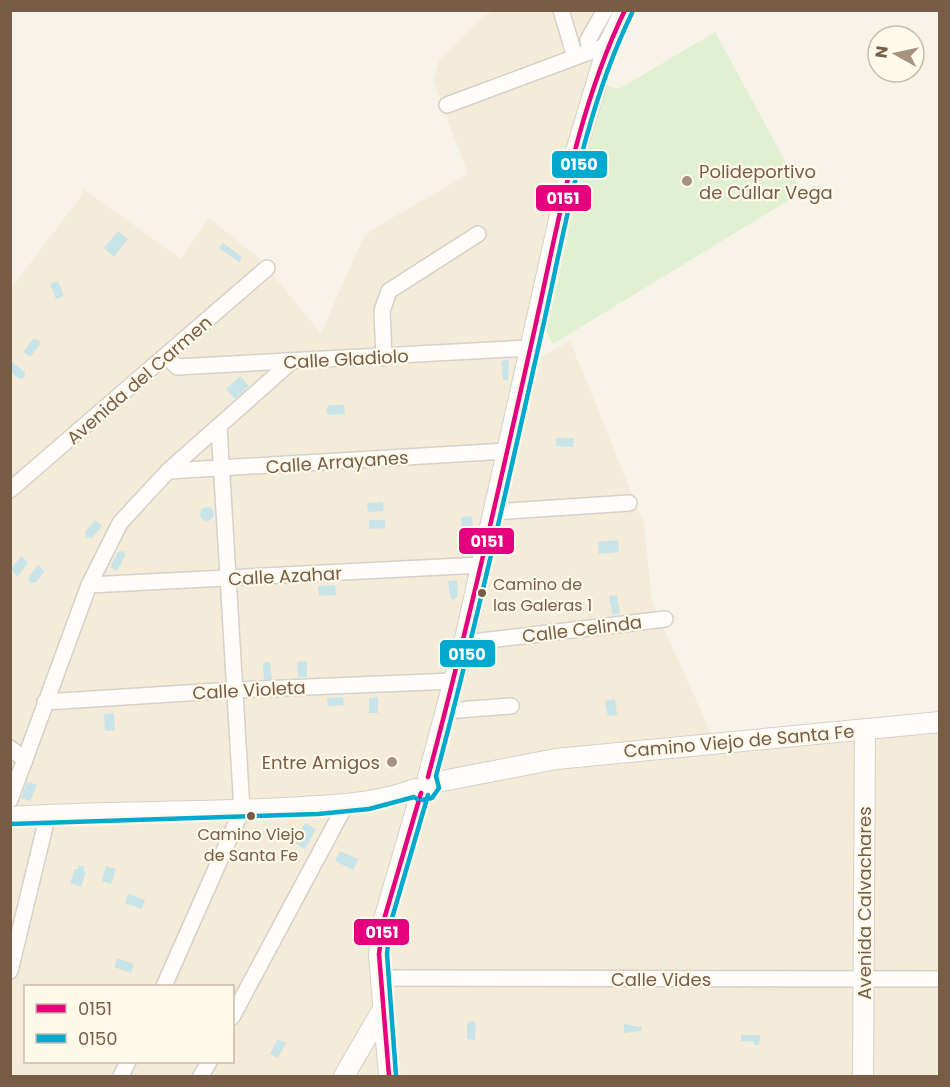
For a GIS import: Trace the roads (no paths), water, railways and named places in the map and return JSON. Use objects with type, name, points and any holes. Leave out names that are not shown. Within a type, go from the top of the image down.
[{"type":"street","points":[[561,10],[575,57]]},
{"type":"street","points":[[599,48],[588,40],[605,10]]},
{"type":"street","points":[[389,1077],[379,954],[383,923],[464,643],[599,48],[625,10]]},
{"type":"street","points":[[447,105],[599,48]]},
{"type":"street","points":[[384,358],[382,311],[389,291],[478,234]]},
{"type":"street","name":"Avenida del Carmen","points":[[10,490],[167,357],[267,268]]},
{"type":"street","name":"Calle Gladiolo","points":[[167,357],[177,367],[384,358],[530,348]]},
{"type":"street","points":[[10,800],[88,585],[120,523],[168,471],[291,362]]},
{"type":"street","points":[[165,985],[242,810],[219,427]]},
{"type":"street","name":"Calle Arrayanes","points":[[168,471],[221,470],[507,451]]},
{"type":"street","points":[[493,512],[629,503]]},
{"type":"street","name":"Calle Azahar","points":[[88,585],[481,565]]},
{"type":"street","name":"Calle Celinda","points":[[464,643],[664,619]]},
{"type":"street","name":"Calle Violeta","points":[[45,702],[234,690],[453,681]]},
{"type":"street","points":[[445,711],[511,706]]},
{"type":"street","name":"Camino Viejo de Santa Fe","points":[[10,817],[48,814],[242,810],[346,804],[398,795],[424,785],[556,759],[939,722]]},
{"type":"street","name":"Avenida Calvachares","points":[[863,1077],[865,730]]},
{"type":"street","points":[[10,748],[25,760]]},
{"type":"street","points":[[234,1013],[346,804]]},
{"type":"street","points":[[10,971],[48,814]]},
{"type":"street","name":"Calle Vides","points":[[382,978],[939,979]]},
{"type":"street","points":[[344,1077],[383,1010]]},
{"type":"street","points":[[121,1077],[128,1063]]},
{"type":"street","points":[[201,1077],[208,1063]]},
{"type":"water","points":[[118,231],[128,239],[114,257],[104,248]]},
{"type":"water","points":[[223,243],[242,257],[239,262],[219,248]]},
{"type":"water","points":[[58,281],[64,296],[56,299],[50,284]]},
{"type":"water","points":[[33,339],[39,340],[40,344],[30,357],[23,352]]},
{"type":"water","points":[[509,360],[508,380],[503,380],[501,361]]},
{"type":"water","points":[[12,362],[25,372],[24,378],[19,379],[11,372]]},
{"type":"water","points":[[240,376],[249,386],[235,399],[226,389]]},
{"type":"water","points":[[329,405],[344,405],[345,414],[329,415],[326,411]]},
{"type":"water","points":[[556,438],[574,438],[573,447],[556,446]]},
{"type":"water","points":[[383,502],[384,511],[368,512],[367,503]]},
{"type":"water","points":[[207,507],[212,509],[214,514],[212,519],[207,521],[202,519],[200,514],[202,509]]},
{"type":"water","points":[[472,516],[473,533],[462,533],[461,517]]},
{"type":"water","points":[[95,520],[102,526],[92,538],[86,537],[85,532]]},
{"type":"water","points":[[369,520],[385,520],[385,528],[369,529]]},
{"type":"water","points":[[618,540],[619,552],[599,554],[598,542]]},
{"type":"water","points":[[124,551],[125,556],[117,571],[110,567],[118,552]]},
{"type":"water","points":[[21,556],[28,563],[17,577],[11,569]]},
{"type":"water","points":[[38,565],[45,571],[35,583],[30,583],[28,578]]},
{"type":"water","points":[[457,580],[458,596],[453,600],[450,597],[448,581]]},
{"type":"water","points":[[335,585],[336,595],[319,596],[318,586]]},
{"type":"water","points":[[611,595],[617,596],[620,613],[613,615],[609,598]]},
{"type":"water","points":[[307,661],[307,677],[298,677],[297,662]]},
{"type":"water","points":[[270,662],[272,680],[264,681],[263,663]]},
{"type":"water","points":[[343,697],[344,705],[328,706],[327,698]]},
{"type":"water","points":[[378,697],[378,713],[369,713],[369,698]]},
{"type":"water","points":[[615,699],[617,715],[608,716],[605,701]]},
{"type":"water","points":[[114,713],[115,730],[105,731],[104,714]]},
{"type":"water","points":[[27,782],[37,785],[30,801],[21,798]]},
{"type":"water","points":[[305,823],[316,829],[305,849],[295,843]]},
{"type":"water","points":[[340,851],[358,859],[353,870],[335,861]]},
{"type":"water","points":[[79,865],[85,867],[83,871],[86,872],[81,887],[70,883]]},
{"type":"water","points":[[106,866],[116,869],[111,884],[102,881]]},
{"type":"water","points":[[128,894],[145,900],[142,909],[125,903]]},
{"type":"water","points":[[117,958],[134,964],[131,973],[114,967]]},
{"type":"water","points":[[472,1021],[476,1024],[475,1040],[467,1039],[467,1023]]},
{"type":"water","points":[[624,1024],[642,1027],[641,1031],[624,1033]]},
{"type":"water","points":[[741,1035],[760,1035],[759,1045],[754,1045],[754,1042],[741,1041]]},
{"type":"water","points":[[278,1039],[286,1043],[278,1058],[270,1054]]},
{"type":"place","name":"Polideportivo de Cúllar Vega","points":[[687,181]]},
{"type":"place","name":"Camino de las Galeras 1","points":[[482,593]]},
{"type":"place","name":"Entre Amigos","points":[[392,762]]},
{"type":"place","name":"Camino Viejo de Santa Fe","points":[[251,816]]}]
